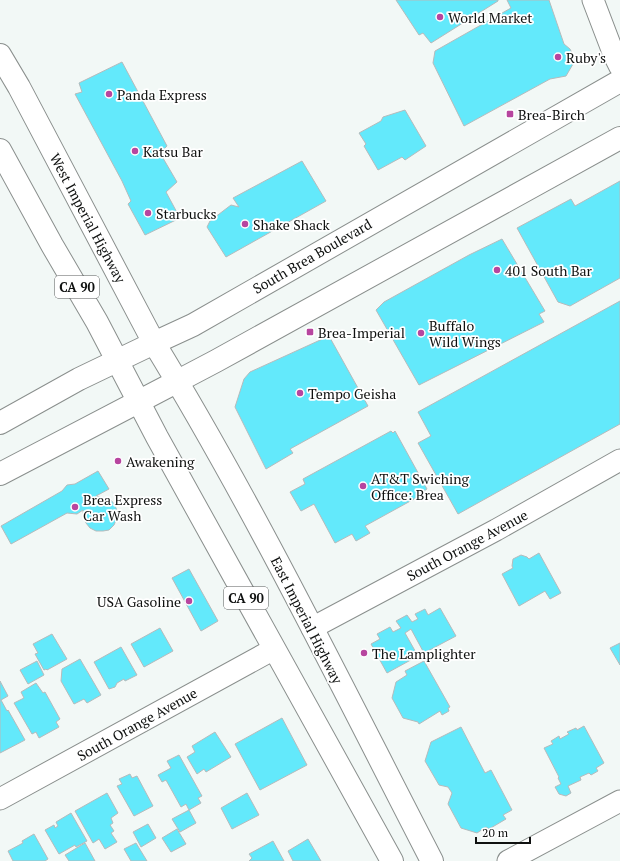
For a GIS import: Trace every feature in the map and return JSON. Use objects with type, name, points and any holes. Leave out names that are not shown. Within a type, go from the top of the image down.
[{"type":"main road","name":"West Imperial Highway","points":[[0,54],[19,87],[154,343],[178,381]]},
{"type":"main road","name":"South Brea Boulevard","points":[[0,423],[79,379],[193,325],[620,81]]},
{"type":"main road","points":[[0,474],[178,381],[620,138]]},
{"type":"main road","name":"CA 90","points":[[0,150],[392,861]]},
{"type":"main road","name":"East Imperial Highway","points":[[178,381],[243,497],[432,861]]},
{"type":"street","points":[[593,0],[620,67]]},
{"type":"street","name":"South Orange Avenue","points":[[312,628],[503,526],[620,460]]},
{"type":"street","name":"South Orange Avenue","points":[[0,799],[274,649]]},
{"type":"street","points":[[508,861],[620,801]]},
{"type":"building","name":"World Market","points":[[396,0],[498,1],[431,43],[423,33],[419,35]]},
{"type":"building","points":[[507,0],[549,0],[564,44],[570,49],[574,57],[573,64],[566,76],[550,79],[464,126],[433,63],[435,51],[511,8]]},
{"type":"building","points":[[122,62],[167,146],[160,153],[177,182],[166,192],[180,218],[145,235],[128,204],[131,201],[122,181],[75,94],[82,92],[79,83]]},
{"type":"building","points":[[405,110],[426,146],[405,160],[402,157],[378,170],[364,146],[366,144],[359,133],[381,121],[383,117]]},
{"type":"building","points":[[302,161],[326,201],[226,257],[207,227],[210,221],[231,205],[239,207],[233,198]]},
{"type":"building","points":[[620,181],[620,278],[570,306],[558,302],[517,228],[571,199],[575,206]]},
{"type":"building","points":[[502,239],[545,311],[539,314],[544,322],[419,385],[376,310],[384,302],[469,255]]},
{"type":"building","points":[[620,301],[620,424],[458,514],[418,443],[431,436],[418,412]]},
{"type":"building","name":"Tempo Geisha","points":[[329,336],[368,406],[290,449],[293,453],[266,469],[235,407],[244,379],[250,372]]},
{"type":"building","name":"AT&T Swiching Office: Brea","points":[[391,431],[393,433],[395,431],[427,489],[424,491],[425,493],[365,526],[370,533],[356,541],[352,534],[335,543],[314,504],[301,511],[290,492],[305,484],[303,479]]},
{"type":"building","name":"Brea Express Car Wash","points":[[98,471],[109,489],[96,496],[111,500],[117,510],[117,518],[114,525],[109,530],[96,531],[90,528],[83,516],[83,510],[77,514],[67,513],[11,544],[1,526],[62,491],[67,485],[75,484]]},
{"type":"building","points":[[539,553],[561,593],[550,599],[545,591],[519,606],[502,574],[513,568],[513,559],[521,555],[529,559]]},
{"type":"building","points":[[189,569],[218,621],[201,631],[172,578]]},
{"type":"building","points":[[440,608],[456,636],[424,653],[411,629],[405,633],[418,656],[387,673],[371,644],[380,639],[377,634],[390,627],[393,632],[401,628],[396,621],[407,615],[412,622],[418,619],[415,614],[425,609],[428,615]]},
{"type":"building","points":[[160,628],[173,651],[144,667],[131,644]]},
{"type":"building","points":[[52,634],[67,659],[47,670],[44,670],[35,654],[38,653],[33,644]]},
{"type":"building","points":[[620,643],[620,665],[610,648]]},
{"type":"building","points":[[121,647],[137,675],[125,681],[124,679],[117,683],[115,687],[109,689],[94,662]]},
{"type":"building","points":[[80,659],[101,695],[87,703],[84,699],[74,704],[61,681],[62,669]]},
{"type":"building","points":[[37,661],[44,675],[28,684],[20,670]]},
{"type":"building","points":[[424,661],[450,707],[448,708],[449,711],[442,715],[440,711],[419,724],[418,722],[403,718],[392,698],[396,682],[407,675],[405,671]]},
{"type":"building","points":[[0,681],[8,696],[1,700],[25,740],[0,753]]},
{"type":"building","points":[[36,683],[43,693],[45,692],[60,719],[56,722],[59,727],[39,738],[36,732],[32,734],[14,703],[24,698],[21,692]]},
{"type":"building","points":[[282,718],[307,765],[260,790],[235,744]]},
{"type":"building","points":[[584,726],[604,763],[596,768],[598,771],[591,775],[589,773],[580,777],[581,780],[568,786],[571,793],[566,796],[559,794],[555,787],[561,784],[558,778],[559,777],[544,748],[553,744],[551,741],[559,736],[560,739],[569,734],[567,732],[576,728],[577,730]]},
{"type":"building","points":[[461,727],[485,773],[491,770],[512,810],[503,815],[506,819],[489,829],[486,827],[477,833],[461,828],[448,804],[452,793],[448,787],[439,785],[425,761],[431,742]]},
{"type":"building","points":[[215,732],[231,757],[206,772],[204,769],[197,774],[187,757],[195,752],[192,746]]},
{"type":"building","points":[[179,755],[202,796],[198,798],[201,803],[189,810],[186,804],[181,807],[166,780],[162,782],[158,775],[171,768],[167,761]]},
{"type":"building","points":[[130,774],[132,778],[137,776],[153,806],[134,816],[117,786],[122,784],[119,779]]},
{"type":"building","points":[[107,793],[118,813],[111,818],[113,823],[110,825],[114,831],[111,833],[117,842],[105,849],[99,839],[93,843],[75,811]]},
{"type":"building","points":[[247,793],[259,815],[232,829],[221,808]]},
{"type":"building","points":[[189,810],[196,823],[180,832],[172,819]]},
{"type":"building","points":[[71,813],[87,841],[76,847],[75,845],[59,854],[45,830],[54,825],[55,828],[58,826],[56,822]]},
{"type":"building","points":[[148,824],[156,838],[141,847],[133,832]]},
{"type":"building","points":[[177,829],[186,844],[171,852],[162,838]]},
{"type":"building","points":[[34,834],[48,859],[45,861],[13,861],[8,851],[23,843],[22,841]]},
{"type":"building","points":[[308,839],[321,861],[293,861],[288,851]]},
{"type":"building","points":[[273,841],[284,861],[249,861],[252,858],[249,854]]},
{"type":"building","points":[[85,843],[95,861],[69,861],[65,855]]},
{"type":"building","points":[[136,843],[147,861],[131,861],[124,849]]},
{"type":"place","name":"World Market","points":[[440,17]]},
{"type":"place","name":"Ruby's","points":[[558,57]]},
{"type":"place","name":"Panda Express","points":[[109,94]]},
{"type":"place","name":"Brea-Birch","points":[[510,114]]},
{"type":"place","name":"Katsu Bar","points":[[135,151]]},
{"type":"place","name":"Starbucks","points":[[148,213]]},
{"type":"place","name":"Shake Shack","points":[[245,224]]},
{"type":"place","name":"401 South Bar","points":[[497,270]]},
{"type":"place","name":"Brea-Imperial","points":[[310,332]]},
{"type":"place","name":"Buffalo Wild Wings","points":[[421,333]]},
{"type":"place","name":"Tempo Geisha","points":[[300,393]]},
{"type":"place","name":"Awakening","points":[[118,461]]},
{"type":"place","name":"AT&T Swiching Office: Brea","points":[[363,486]]},
{"type":"place","name":"Brea Express Car Wash","points":[[75,507]]},
{"type":"place","name":"USA Gasoline","points":[[189,601]]},
{"type":"place","name":"The Lamplighter","points":[[364,653]]}]
